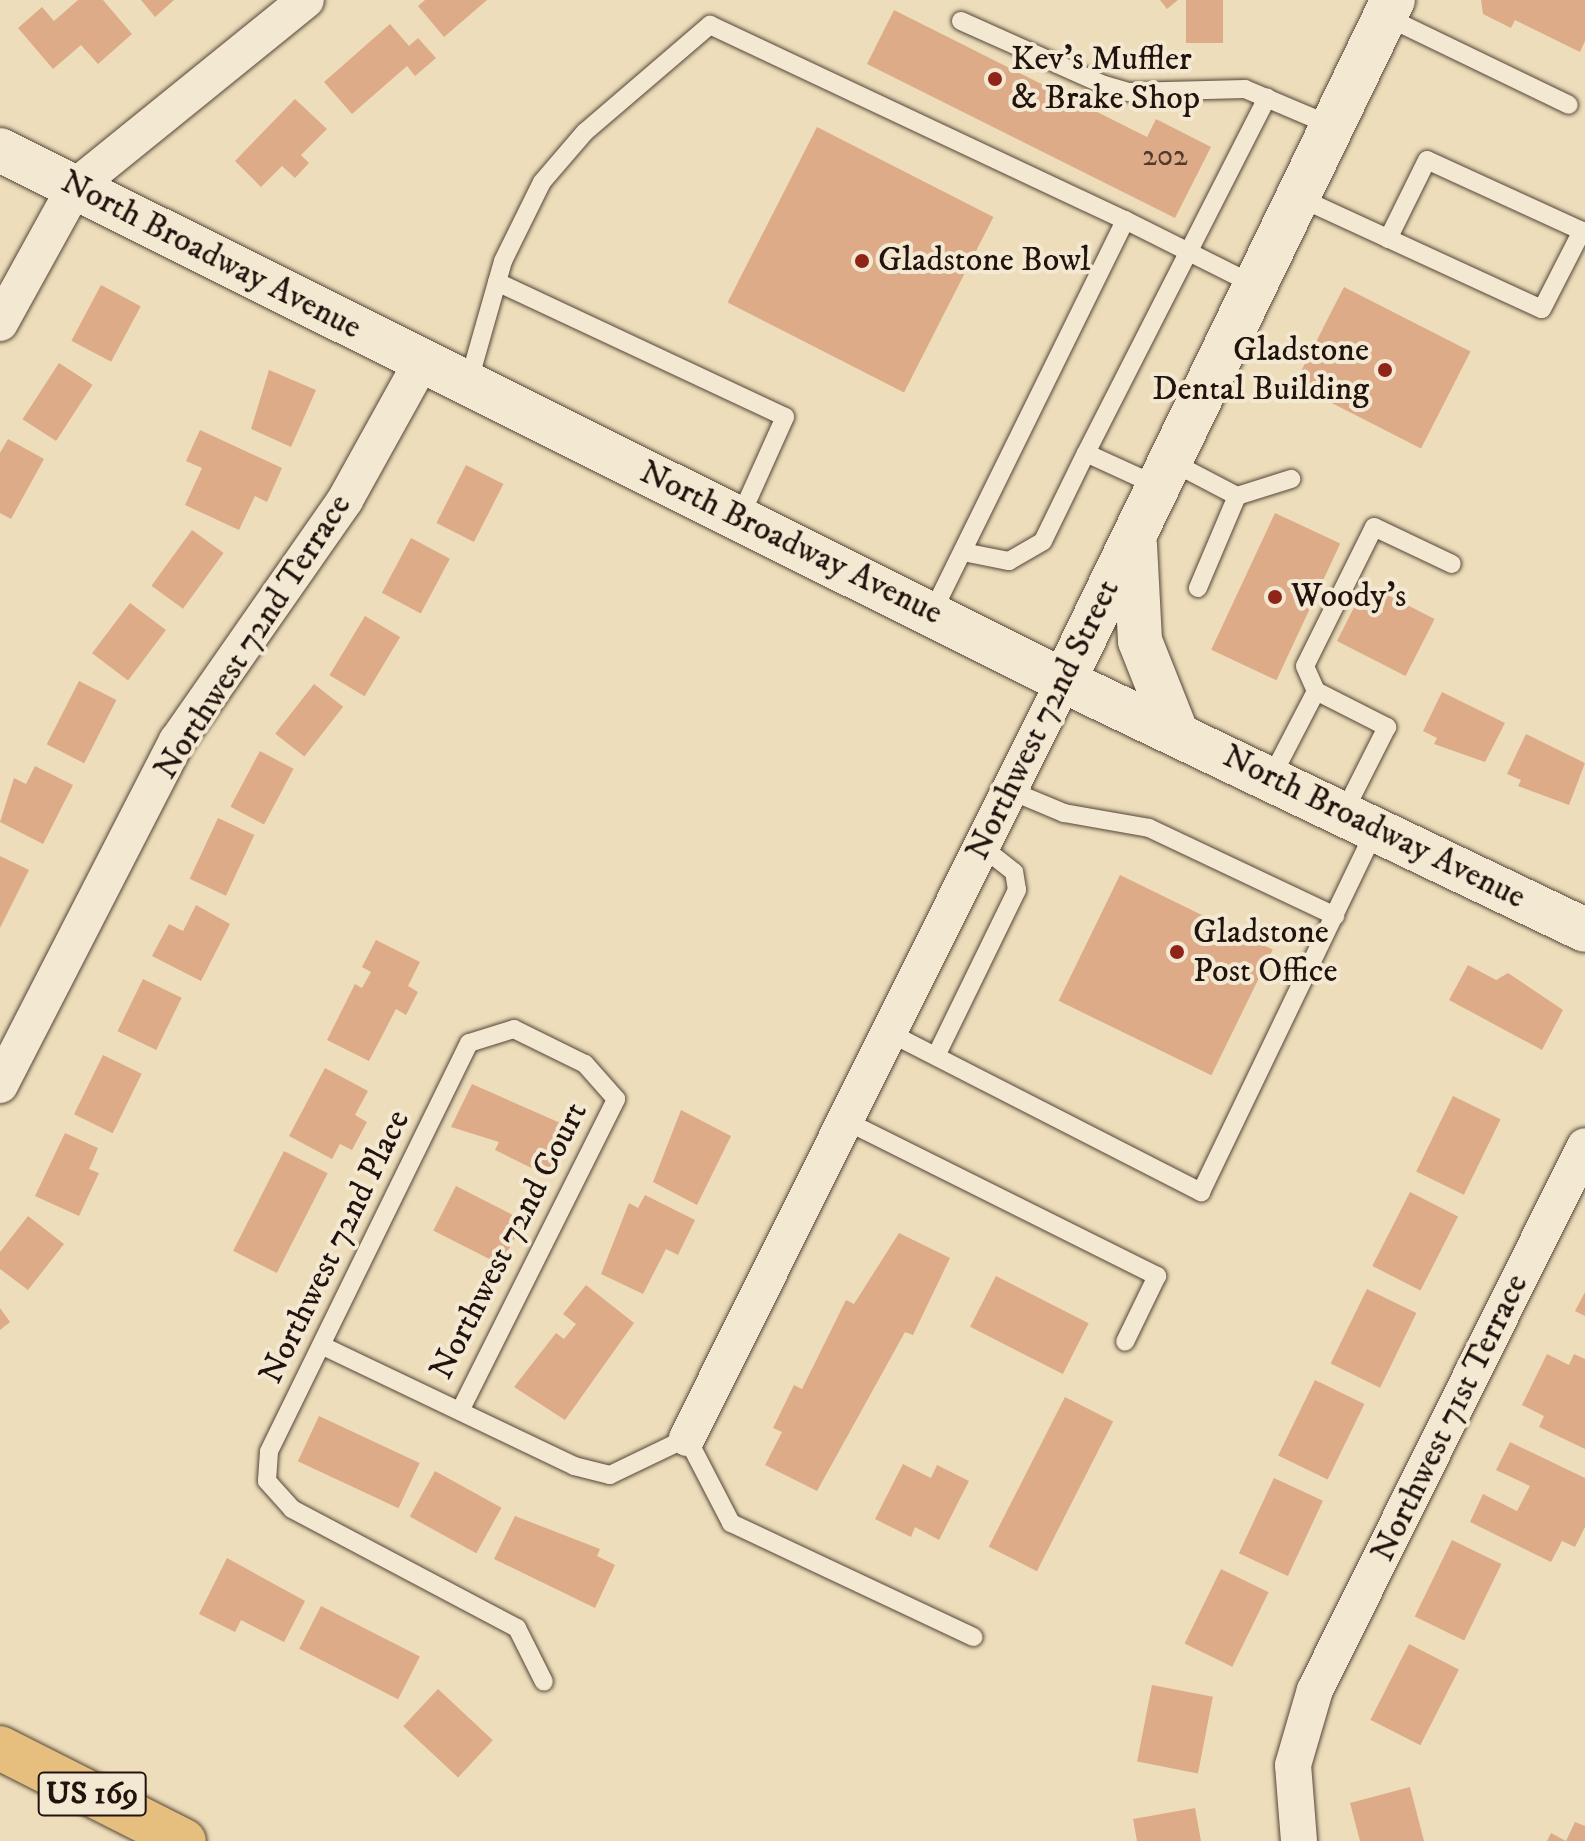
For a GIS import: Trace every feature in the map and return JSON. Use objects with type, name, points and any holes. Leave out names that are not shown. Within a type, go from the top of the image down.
[{"type":"highway","name":"US 169","points":[[0,1748],[184,1841]]},
{"type":"main road","name":"Northwest 72nd Street","points":[[1064,681],[1389,8]]},
{"type":"main road","name":"North Broadway Avenue","points":[[0,150],[1064,681],[1175,729],[1585,930]]},
{"type":"main road","points":[[1135,534],[1140,641],[1175,729]]},
{"type":"street","points":[[0,323],[75,187],[306,0]]},
{"type":"street","name":"Northwest 72nd Terrace","points":[[0,1085],[177,741],[345,500],[422,361]]},
{"type":"street","name":"Northwest 72nd Street","points":[[687,1438],[1064,681]]},
{"type":"street","name":"Northwest 71st Terrace","points":[[1299,1841],[1293,1765],[1315,1690],[1585,1146]]},
{"type":"lane","points":[[1389,8],[1569,105]]},
{"type":"lane","points":[[961,21],[1129,92],[1245,89],[1332,126]]},
{"type":"lane","points":[[468,384],[497,282],[542,182],[585,132],[710,25],[1125,220],[1255,285]]},
{"type":"lane","points":[[963,552],[1009,561],[1043,541],[1267,97]]},
{"type":"lane","points":[[1298,197],[1388,239],[1542,309],[1582,231],[1427,160],[1388,239]]},
{"type":"lane","points":[[932,613],[1125,220]]},
{"type":"lane","points":[[497,282],[785,417],[740,517]]},
{"type":"lane","points":[[1086,453],[1237,496],[1291,479]]},
{"type":"lane","points":[[1198,588],[1237,496]]},
{"type":"lane","points":[[888,1032],[1201,1192],[1335,916],[1387,727],[1316,691],[1305,666],[1374,527],[1452,564]]},
{"type":"lane","points":[[1272,776],[1316,691]]},
{"type":"lane","points":[[1009,790],[1064,813],[1149,828],[1335,916]]},
{"type":"lane","points":[[936,1056],[1017,890],[1014,872],[981,846]]},
{"type":"lane","name":"Northwest 72nd Place","points":[[544,1682],[517,1628],[292,1509],[267,1481],[269,1452],[325,1347],[469,1043],[514,1029],[585,1064],[616,1099]]},
{"type":"lane","name":"Northwest 72nd Court","points":[[460,1411],[616,1099]]},
{"type":"lane","points":[[844,1120],[1157,1276],[1125,1342]]},
{"type":"lane","points":[[325,1347],[574,1466],[610,1475],[687,1438],[731,1523],[973,1637]]},
{"type":"building","points":[[78,0],[103,0],[132,34],[98,64],[81,45],[53,69],[18,28],[42,7],[54,21]]},
{"type":"building","points":[[141,0],[174,0],[155,17]]},
{"type":"building","points":[[425,0],[487,0],[444,37],[418,6]]},
{"type":"building","points":[[1160,0],[1178,0],[1167,9]]},
{"type":"building","points":[[1186,0],[1223,0],[1223,43],[1186,43]]},
{"type":"building","points":[[1481,0],[1585,0],[1585,41],[1580,52],[1515,20],[1511,28],[1483,14]]},
{"type":"building","points":[[894,10],[1147,137],[1156,119],[1211,147],[1175,218],[867,64]]},
{"type":"building","points":[[390,24],[409,46],[418,38],[436,58],[415,76],[407,66],[352,114],[324,82]]},
{"type":"building","points":[[295,99],[327,129],[301,155],[309,163],[295,178],[282,166],[261,187],[235,161]]},
{"type":"building","name":"Gladstone Bowl","points":[[817,127],[993,217],[904,392],[728,303]]},
{"type":"building","points":[[101,285],[141,306],[111,362],[71,341]]},
{"type":"building","name":"Gladstone Dental Building","points":[[1344,287],[1471,351],[1421,449],[1295,384]]},
{"type":"building","points":[[59,363],[93,385],[56,441],[23,419]]},
{"type":"building","points":[[269,370],[316,390],[291,447],[251,429]]},
{"type":"building","points":[[200,430],[282,468],[267,502],[255,496],[239,530],[185,505],[202,468],[186,461]]},
{"type":"building","points":[[8,439],[44,459],[11,519],[0,513],[0,453]]},
{"type":"building","points":[[466,465],[503,484],[474,542],[436,523]]},
{"type":"building","name":"Woody's","points":[[1275,513],[1340,543],[1276,680],[1211,650]]},
{"type":"building","points":[[192,530],[224,553],[183,609],[151,586]]},
{"type":"building","points":[[411,538],[450,559],[421,613],[382,593]]},
{"type":"building","points":[[1366,584],[1435,619],[1406,676],[1337,641]]},
{"type":"building","points":[[130,603],[166,630],[128,680],[92,653]]},
{"type":"building","points":[[365,616],[400,637],[365,696],[329,675]]},
{"type":"building","points":[[79,681],[116,700],[84,763],[47,744]]},
{"type":"building","points":[[314,684],[343,707],[304,756],[275,734]]},
{"type":"building","points":[[1442,692],[1505,723],[1485,762],[1434,744],[1437,738],[1423,731]]},
{"type":"building","points":[[1526,734],[1585,763],[1569,805],[1518,786],[1521,780],[1507,774]]},
{"type":"building","points":[[260,751],[294,769],[264,824],[230,807]]},
{"type":"building","points":[[35,766],[73,785],[43,844],[0,822],[14,778],[26,784]]},
{"type":"building","points":[[218,818],[254,835],[226,896],[190,879]]},
{"type":"building","points":[[0,856],[29,870],[0,928]]},
{"type":"building","points":[[1120,875],[1273,950],[1211,1075],[1059,1001]]},
{"type":"building","points":[[196,905],[230,924],[201,981],[152,956],[169,924],[183,931]]},
{"type":"building","points":[[376,940],[420,962],[408,986],[418,992],[406,1015],[396,1009],[369,1061],[327,1040],[355,984],[362,988],[371,972],[362,967]]},
{"type":"building","points":[[1468,965],[1496,980],[1508,973],[1563,1010],[1542,1050],[1449,1000]]},
{"type":"building","points":[[143,979],[182,998],[156,1050],[118,1031]]},
{"type":"building","points":[[103,1055],[142,1074],[113,1133],[74,1114]]},
{"type":"building","points":[[325,1068],[368,1091],[355,1115],[367,1122],[352,1150],[340,1144],[332,1159],[289,1136]]},
{"type":"building","points":[[472,1084],[574,1129],[550,1177],[495,1150],[499,1142],[451,1127]]},
{"type":"building","points":[[1453,1096],[1501,1119],[1464,1195],[1416,1171]]},
{"type":"building","points":[[681,1110],[731,1136],[697,1205],[653,1182]]},
{"type":"building","points":[[65,1133],[98,1148],[89,1169],[99,1173],[79,1216],[35,1196]]},
{"type":"building","points":[[284,1151],[328,1173],[277,1273],[233,1251]]},
{"type":"building","points":[[456,1186],[524,1221],[501,1265],[433,1231]]},
{"type":"building","points":[[1410,1192],[1458,1217],[1420,1290],[1372,1266]]},
{"type":"building","points":[[645,1195],[695,1220],[678,1255],[666,1249],[643,1294],[601,1274],[629,1203],[638,1208]]},
{"type":"building","points":[[28,1216],[64,1244],[28,1290],[0,1269],[0,1252]]},
{"type":"building","points":[[899,1233],[950,1258],[913,1335],[905,1332],[817,1491],[765,1465],[782,1432],[773,1428],[794,1385],[802,1389],[846,1300],[854,1304]]},
{"type":"building","points":[[996,1276],[1089,1323],[1063,1374],[970,1327]]},
{"type":"building","points":[[586,1285],[634,1323],[565,1420],[514,1387],[556,1333],[564,1339],[576,1324],[563,1314]]},
{"type":"building","points":[[1367,1289],[1416,1313],[1380,1388],[1331,1364]]},
{"type":"building","points":[[1585,1292],[1585,1316],[1575,1311]]},
{"type":"building","points":[[0,1308],[10,1322],[0,1330]]},
{"type":"building","points":[[1547,1354],[1569,1365],[1574,1354],[1585,1359],[1585,1449],[1539,1427],[1544,1416],[1522,1405]]},
{"type":"building","points":[[1315,1380],[1364,1404],[1328,1480],[1278,1455]]},
{"type":"building","points":[[1065,1397],[1113,1422],[1037,1571],[989,1547]]},
{"type":"building","points":[[319,1416],[420,1463],[398,1508],[298,1461]]},
{"type":"building","points":[[1510,1442],[1585,1478],[1585,1527],[1575,1547],[1562,1541],[1551,1562],[1470,1522],[1483,1494],[1517,1511],[1530,1486],[1496,1470]]},
{"type":"building","points":[[903,1464],[931,1478],[937,1465],[969,1481],[939,1540],[915,1527],[911,1537],[875,1519]]},
{"type":"building","points":[[435,1471],[501,1508],[476,1553],[410,1516]]},
{"type":"building","points":[[1274,1478],[1323,1501],[1288,1576],[1239,1553]]},
{"type":"building","points":[[515,1516],[600,1549],[597,1556],[615,1565],[595,1608],[494,1559]]},
{"type":"building","points":[[1452,1540],[1501,1564],[1464,1641],[1415,1616]]},
{"type":"building","points":[[227,1558],[305,1601],[284,1642],[241,1620],[235,1632],[199,1614]]},
{"type":"building","points":[[1221,1569],[1269,1592],[1232,1667],[1185,1644]]},
{"type":"building","points":[[321,1606],[420,1656],[398,1699],[299,1649]]},
{"type":"building","points":[[1409,1644],[1459,1669],[1420,1745],[1370,1720]]},
{"type":"building","points":[[1152,1685],[1213,1697],[1198,1773],[1137,1762]]},
{"type":"building","points":[[438,1689],[493,1740],[458,1777],[403,1726]]},
{"type":"building","points":[[1410,1787],[1424,1841],[1360,1841],[1350,1803]]},
{"type":"building","points":[[1195,1808],[1201,1841],[1137,1841],[1133,1819]]},
{"type":"building","points":[[1575,1822],[1585,1826],[1585,1841],[1566,1841]]},
{"type":"building","points":[[1551,1833],[1566,1841],[1547,1841]]},
{"type":"place","name":"Kev's Muffler & Brake Shop","points":[[995,79]]},
{"type":"place","name":"Gladstone Bowl","points":[[862,261]]},
{"type":"place","name":"Gladstone Dental Building","points":[[1385,370]]},
{"type":"place","name":"Woody's","points":[[1275,597]]},
{"type":"place","name":"Gladstone Post Office","points":[[1177,952]]}]
